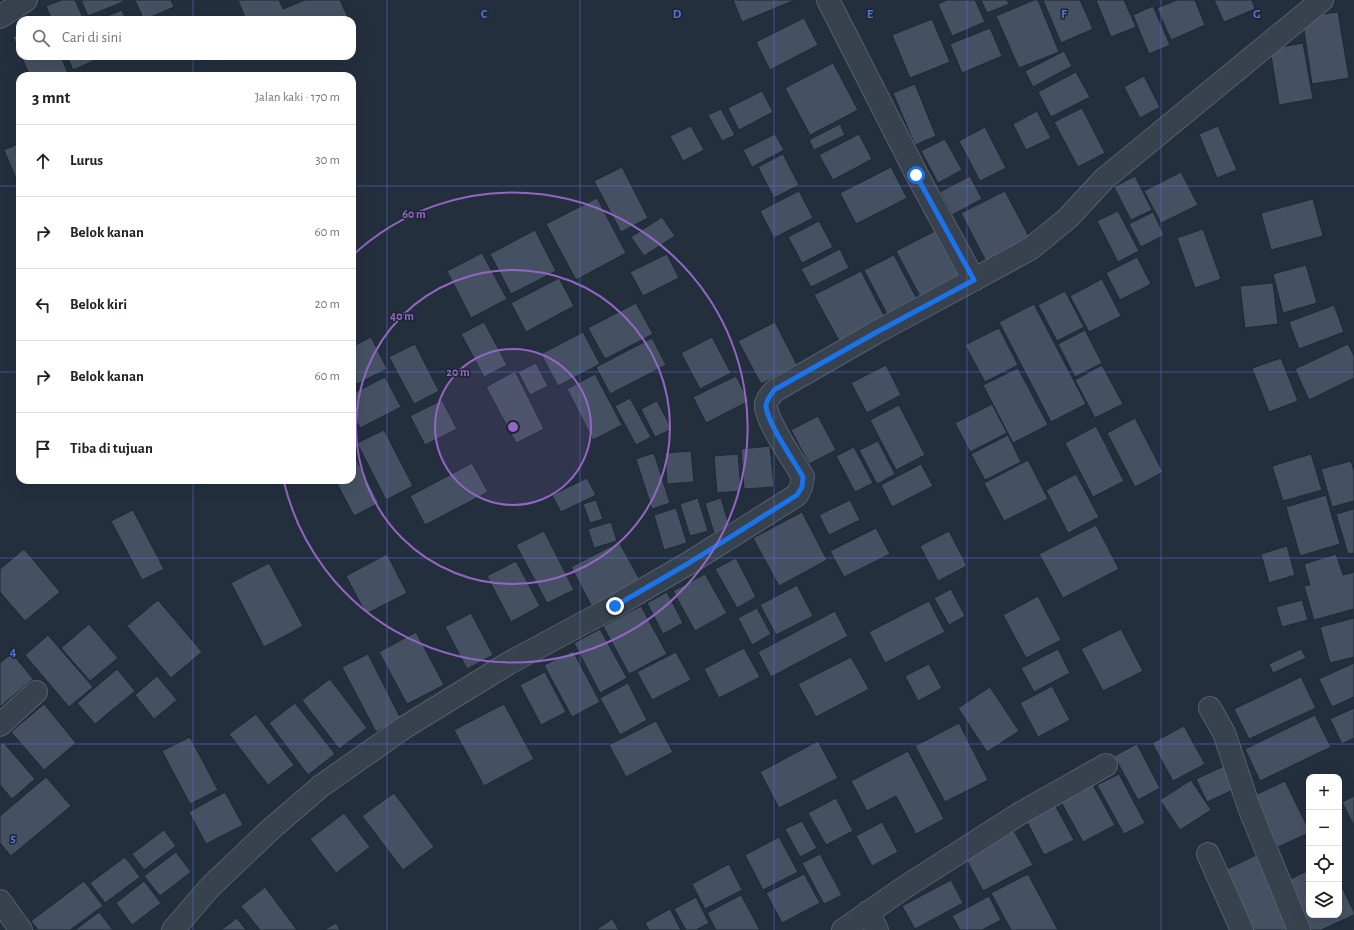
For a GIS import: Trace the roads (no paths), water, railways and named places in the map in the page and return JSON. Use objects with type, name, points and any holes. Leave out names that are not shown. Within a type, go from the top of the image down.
[{"type":"street","points":[[828,0],[916,175],[974,280]]},
{"type":"street","points":[[173,930],[210,887],[271,829],[321,786],[405,727],[509,663],[615,606],[689,563],[797,495],[802,487],[803,477],[770,420],[766,406],[774,390],[875,333],[1030,249],[1068,218],[1104,179],[1322,0]]},
{"type":"street","points":[[0,17],[19,2]]},
{"type":"street","points":[[0,725],[36,692]]},
{"type":"street","points":[[1210,708],[1224,733],[1250,810],[1299,930]]},
{"type":"street","points":[[843,930],[873,921],[1019,814],[1106,765]]},
{"type":"street","points":[[1208,854],[1242,930]]},
{"type":"street","points":[[0,901],[21,930]]}]
